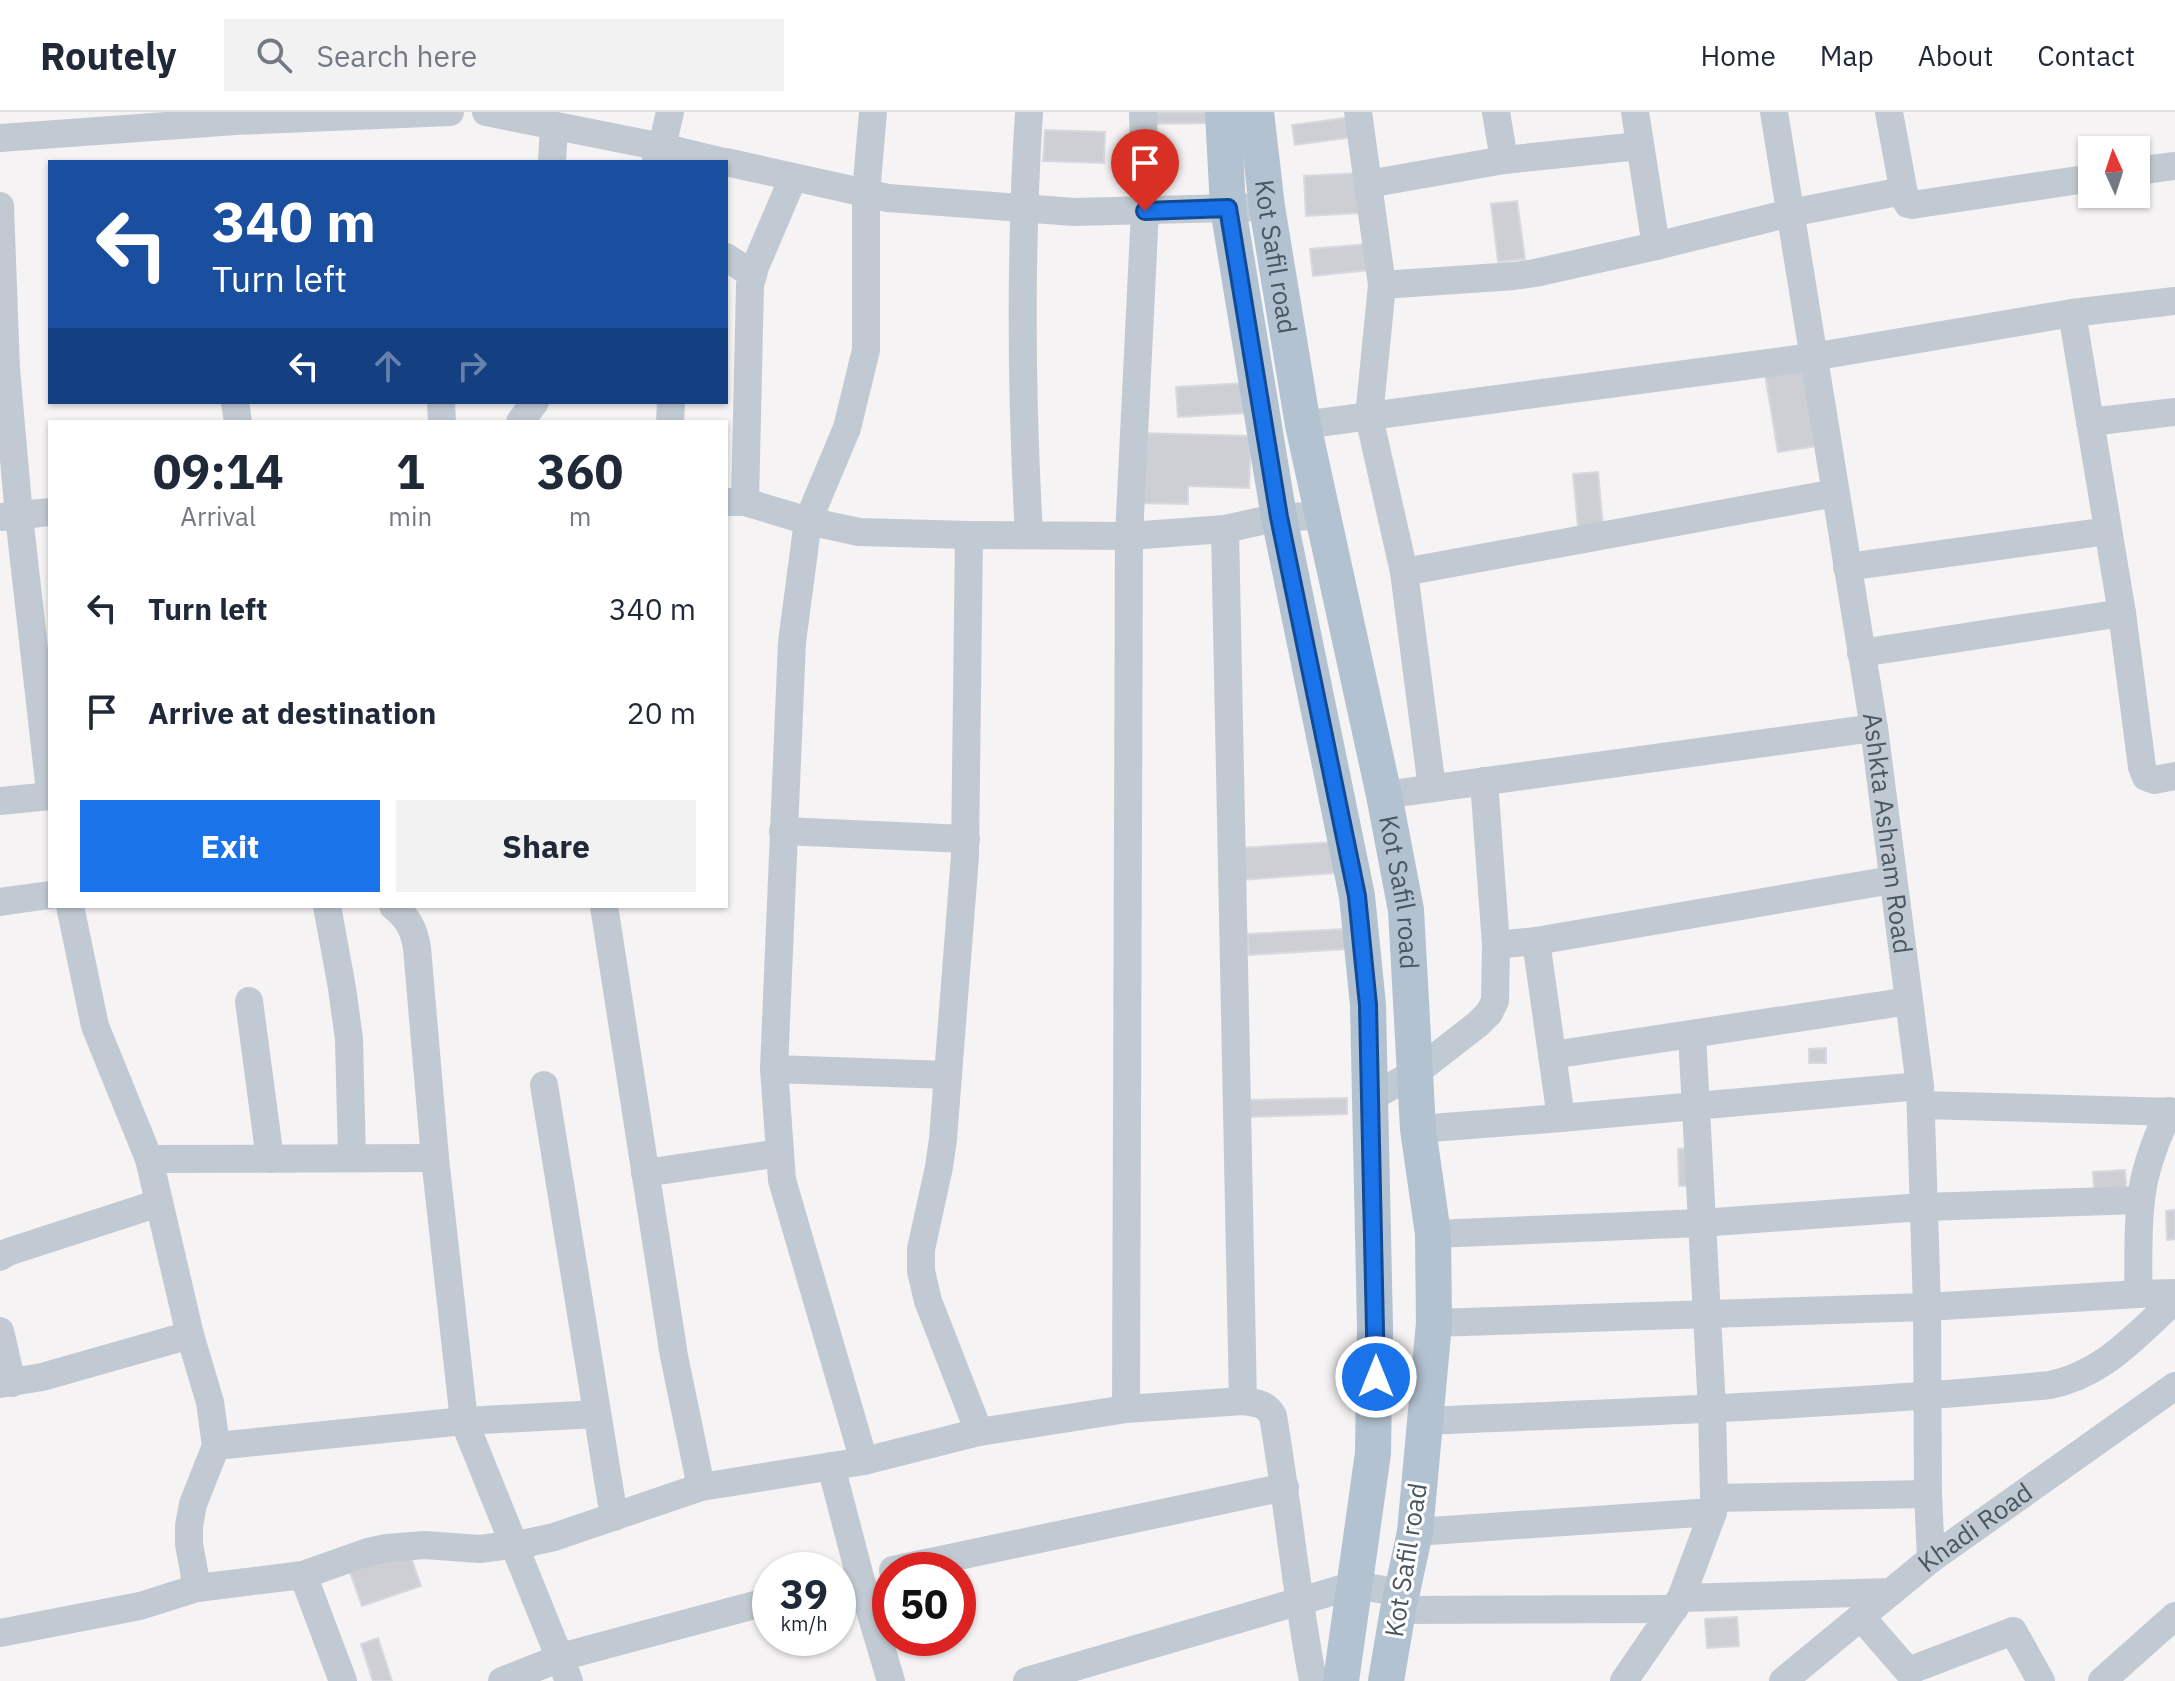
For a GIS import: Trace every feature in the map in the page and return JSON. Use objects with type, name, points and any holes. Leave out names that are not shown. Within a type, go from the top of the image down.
[{"type":"main road","name":"Kot Safil road","points":[[1223,112],[1228,208],[1279,517],[1357,896],[1368,1005],[1376,1377],[1373,1453],[1341,1681]]},
{"type":"main road","name":"Kot Safil road","points":[[1256,112],[1267,207],[1303,425],[1406,910],[1418,1129],[1433,1234],[1434,1323],[1415,1532],[1386,1681]]},
{"type":"street","points":[[0,138],[234,117],[450,112]]},
{"type":"street","points":[[486,112],[554,126],[659,155],[706,160]]},
{"type":"street","points":[[659,155],[670,112]]},
{"type":"street","points":[[864,1461],[782,1180],[774,1069],[792,642],[808,521],[847,428],[866,350],[866,193],[873,112]]},
{"type":"street","points":[[1029,112],[1023,208],[1024,435],[1029,534]]},
{"type":"street","points":[[1126,1409],[1129,536],[1145,211],[1143,112]]},
{"type":"street","points":[[1358,112],[1382,285],[1369,417],[1404,572],[1432,788]]},
{"type":"street","points":[[1496,112],[1504,160]]},
{"type":"street","points":[[1635,112],[1656,246]]},
{"type":"street","name":"Ashkta Ashram Road","points":[[1774,112],[1874,728],[1920,1095],[1931,1559]]},
{"type":"street","points":[[1889,112],[1908,204],[2078,180]]},
{"type":"street","points":[[552,160],[554,126]]},
{"type":"street","points":[[1368,184],[1504,160],[1639,146]]},
{"type":"street","points":[[728,163],[888,198],[1074,212],[1267,207]]},
{"type":"street","points":[[2150,169],[2175,166]]},
{"type":"street","points":[[793,178],[753,275],[748,304],[736,502],[859,532],[969,535],[1129,536],[1225,529],[1279,517],[1322,516]]},
{"type":"street","points":[[1382,285],[1514,276],[1556,269],[1790,213],[1903,191]]},
{"type":"street","points":[[0,206],[10,517],[45,698],[48,756]]},
{"type":"street","points":[[728,258],[753,275]]},
{"type":"street","points":[[1303,425],[1812,357],[2072,313],[2175,301]]},
{"type":"street","points":[[2072,313],[2122,613],[2142,767],[2146,777],[2154,780],[2175,776]]},
{"type":"street","points":[[2090,422],[2175,412]]},
{"type":"street","points":[[1404,572],[1835,493]]},
{"type":"street","points":[[10,517],[48,512]]},
{"type":"street","points":[[1225,529],[1243,1401]]},
{"type":"street","points":[[1847,567],[2108,531]]},
{"type":"street","points":[[969,535],[966,839],[943,1139],[921,1249],[921,1271],[928,1301],[979,1432]]},
{"type":"street","points":[[1861,653],[2122,613]]},
{"type":"street","points":[[1384,795],[1874,728]]},
{"type":"street","points":[[1370,1098],[1415,1073],[1489,1013],[1495,1001],[1496,945],[1484,781]]},
{"type":"street","points":[[0,801],[48,794]]},
{"type":"street","points":[[783,831],[966,839]]},
{"type":"street","points":[[1496,945],[1536,941],[1892,880]]},
{"type":"street","points":[[0,902],[48,895]]},
{"type":"street","points":[[70,908],[95,1026],[149,1159],[190,1335],[210,1402],[216,1446],[193,1504],[189,1526],[197,1588]]},
{"type":"street","points":[[327,908],[348,1028],[352,1158]]},
{"type":"street","points":[[396,908],[406,916],[417,948],[435,1158],[464,1421],[565,1670]]},
{"type":"street","points":[[604,908],[674,1356],[701,1487]]},
{"type":"street","points":[[1536,941],[1561,1118]]},
{"type":"street","points":[[249,1001],[270,1159]]},
{"type":"street","points":[[1552,1055],[1909,1001]]},
{"type":"street","points":[[1624,1681],[1677,1604],[1714,1505],[1712,1409],[1692,1035]]},
{"type":"street","points":[[774,1069],[948,1075]]},
{"type":"street","points":[[544,1085],[614,1517]]},
{"type":"street","points":[[1418,1129],[1695,1105],[1920,1095],[2172,1112],[2156,1138],[2146,1171],[2141,1200],[2138,1294]]},
{"type":"street","points":[[645,1173],[780,1153]]},
{"type":"street","points":[[149,1159],[435,1158]]},
{"type":"street","points":[[1433,1234],[1701,1223],[1923,1207],[2141,1200]]},
{"type":"street","points":[[0,1257],[159,1203]]},
{"type":"street","points":[[1434,1323],[1927,1307],[2175,1293]]},
{"type":"street","points":[[1424,1421],[1928,1397],[2050,1385],[2087,1374],[2108,1360],[2175,1300]]},
{"type":"street","points":[[0,1331],[6,1384],[42,1377],[190,1335]]},
{"type":"street","name":"Khadi Road","points":[[1783,1681],[1931,1559],[2175,1386]]},
{"type":"street","points":[[0,1633],[140,1606],[197,1588],[303,1575],[386,1548],[425,1545],[479,1549],[514,1546],[554,1537],[701,1487],[864,1461],[979,1432],[1126,1409],[1243,1401],[1262,1404],[1273,1416],[1313,1681]]},
{"type":"street","points":[[216,1446],[464,1421],[597,1414]]},
{"type":"street","points":[[831,1466],[845,1552]]},
{"type":"street","points":[[976,1552],[1285,1487]]},
{"type":"street","points":[[1415,1532],[1714,1505],[1928,1494]]},
{"type":"street","points":[[303,1575],[343,1681]]},
{"type":"street","points":[[1027,1681],[1355,1585],[1400,1601],[1677,1604],[1891,1592]]},
{"type":"street","points":[[856,1599],[886,1680]]},
{"type":"street","points":[[502,1681],[565,1670],[607,1644],[752,1606]]},
{"type":"street","points":[[2102,1681],[2175,1616]]},
{"type":"street","points":[[1861,1617],[1908,1671],[2013,1631],[2041,1681]]},
{"type":"building","points":[[1147,112],[1209,112],[1210,123],[1147,124]]},
{"type":"building","points":[[1351,117],[1354,137],[1295,145],[1292,125]]},
{"type":"building","points":[[1045,130],[1105,132],[1104,163],[1043,161]]},
{"type":"building","points":[[1359,173],[1361,213],[1306,216],[1304,176]]},
{"type":"building","points":[[1517,201],[1525,259],[1498,262],[1491,204]]},
{"type":"building","points":[[1367,244],[1369,270],[1313,276],[1310,249]]},
{"type":"building","points":[[1806,368],[1819,446],[1778,452],[1765,374]]},
{"type":"building","points":[[1246,383],[1248,413],[1178,417],[1176,387]]},
{"type":"building","points":[[1137,433],[1251,436],[1249,488],[1188,486],[1188,504],[1135,503]]},
{"type":"building","points":[[1598,472],[1603,525],[1578,527],[1573,474]]},
{"type":"building","points":[[1333,842],[1335,873],[1241,880],[1239,848]]},
{"type":"building","points":[[1345,929],[1346,949],[1249,955],[1247,934]]},
{"type":"building","points":[[1826,1048],[1826,1063],[1809,1063],[1809,1049]]},
{"type":"building","points":[[1347,1098],[1347,1114],[1245,1117],[1245,1100]]},
{"type":"building","points":[[1692,1148],[1693,1186],[1679,1186],[1678,1149]]},
{"type":"building","points":[[2125,1170],[2127,1199],[2095,1201],[2093,1172]]},
{"type":"building","points":[[2175,1210],[2175,1239],[2167,1240],[2166,1211]]},
{"type":"building","points":[[409,1552],[421,1586],[362,1606],[350,1572]]},
{"type":"building","points":[[1737,1617],[1739,1646],[1707,1648],[1705,1619]]},
{"type":"building","points":[[378,1638],[392,1681],[373,1681],[361,1644]]},
{"type":"route","points":[[1145,211],[1228,208],[1279,517],[1357,896],[1368,1005],[1376,1377]]}]
